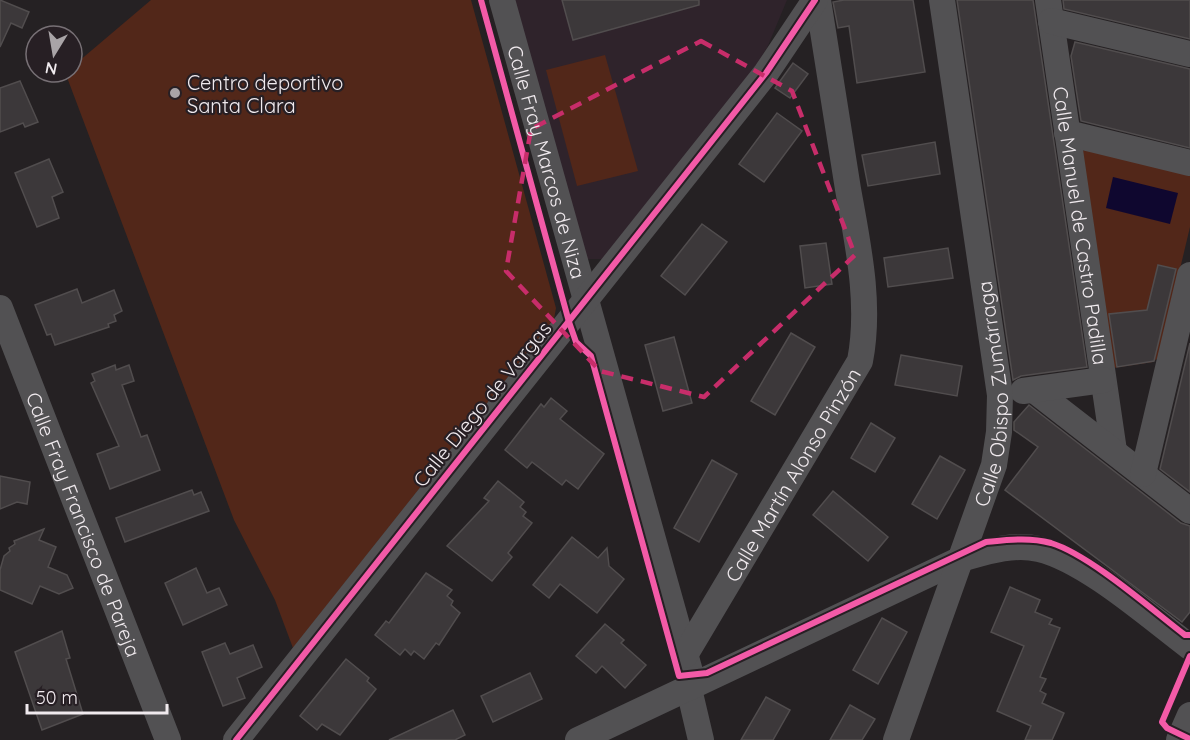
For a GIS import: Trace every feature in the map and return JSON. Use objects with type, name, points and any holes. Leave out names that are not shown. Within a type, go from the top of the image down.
[{"type":"street","name":"Calle Fray Marcos de Niza","points":[[502,0],[686,655],[691,675],[689,689],[701,740]]},
{"type":"street","name":"Calle Diego de Vargas","points":[[236,740],[766,73],[817,0]]},
{"type":"street","name":"Calle Martín Alonso Pinzón","points":[[686,655],[860,361],[865,336],[866,312],[817,0]]},
{"type":"street","name":"Calle Obispo Zumárraga","points":[[896,740],[994,465],[999,432],[1000,395],[942,0]]},
{"type":"street","points":[[1050,11],[1190,54]]},
{"type":"street","name":"Calle Manuel de Castro Padilla","points":[[1050,11],[1114,451]]},
{"type":"street","points":[[1067,133],[1190,163]]},
{"type":"street","points":[[1143,474],[1190,275]]},
{"type":"street","name":"Calle Fray Francisco de Pareja","points":[[0,308],[168,740]]},
{"type":"street","points":[[1000,395],[1103,380]]},
{"type":"street","points":[[1034,390],[1190,511]]},
{"type":"street","points":[[578,740],[961,559],[999,548],[1037,549],[1076,563],[1190,647]]},
{"type":"street","points":[[1179,740],[1190,716]]},
{"type":"highlighted area","points":[[701,41],[792,91],[855,255],[704,397],[600,371],[506,271],[531,129]]},
{"type":"shaded area","points":[[151,0],[471,0],[556,308],[554,319],[293,648],[275,600],[234,520],[70,84],[84,84],[84,57]]},
{"type":"shaded area","points":[[514,0],[787,0],[767,48],[749,76],[602,259],[587,259]]},
{"type":"shaded area","points":[[605,55],[638,171],[577,186],[546,70]]},
{"type":"shaded area","points":[[1085,149],[1190,173],[1190,227],[1159,357],[1153,362],[1113,368],[1081,153]]},
{"type":"shaded area","points":[[1113,177],[1178,193],[1170,224],[1106,208]]},
{"type":"building","points":[[0,0],[29,12],[22,28],[11,23],[0,47]]},
{"type":"building","points":[[562,0],[699,0],[699,5],[573,40]]},
{"type":"building","points":[[913,0],[925,72],[857,83],[849,26],[838,28],[833,2]]},
{"type":"building","points":[[957,0],[1033,0],[1087,367],[1021,376],[1013,380]]},
{"type":"building","points":[[1063,0],[1190,0],[1190,39],[1064,9]]},
{"type":"building","points":[[1075,42],[1190,69],[1190,148],[1081,121],[1071,56]]},
{"type":"building","points":[[793,63],[808,74],[790,98],[775,88]]},
{"type":"building","points":[[20,81],[38,122],[25,127],[23,123],[0,132],[0,88]]},
{"type":"building","points":[[777,113],[802,131],[764,182],[739,164]]},
{"type":"building","points":[[935,142],[940,174],[868,186],[862,155]]},
{"type":"building","points":[[49,159],[63,192],[52,197],[59,218],[37,227],[15,173]]},
{"type":"building","points":[[702,224],[727,242],[685,295],[661,276]]},
{"type":"building","points":[[826,243],[832,284],[805,288],[800,246]]},
{"type":"building","points":[[948,248],[953,278],[888,287],[884,258]]},
{"type":"building","points":[[1158,265],[1176,269],[1154,361],[1117,367],[1109,314],[1147,310]]},
{"type":"building","points":[[77,289],[82,303],[114,290],[122,311],[114,315],[116,321],[108,324],[109,327],[55,345],[51,334],[47,335],[35,305]]},
{"type":"building","points":[[791,333],[815,347],[775,415],[751,401]]},
{"type":"building","points":[[674,337],[692,403],[663,411],[645,345]]},
{"type":"building","points":[[1190,343],[1190,492],[1160,469]]},
{"type":"building","points":[[901,355],[962,366],[957,396],[895,385]]},
{"type":"building","points":[[115,365],[116,370],[129,365],[134,381],[122,385],[141,437],[147,435],[160,470],[110,489],[97,454],[119,446],[91,383],[95,381],[92,374]]},
{"type":"building","points":[[551,398],[567,411],[560,419],[604,454],[578,489],[566,480],[562,485],[532,462],[527,468],[505,450],[541,404],[544,407]]},
{"type":"building","points":[[1029,405],[1181,523],[1190,526],[1190,612],[1182,622],[1005,490],[1038,447],[1014,430],[1014,422]]},
{"type":"building","points":[[871,423],[895,438],[875,472],[851,458]]},
{"type":"building","points":[[940,456],[965,470],[937,519],[912,504]]},
{"type":"building","points":[[712,460],[737,474],[699,542],[674,528]]},
{"type":"building","points":[[0,476],[30,482],[27,504],[17,502],[0,509]]},
{"type":"building","points":[[498,481],[524,502],[520,507],[526,512],[523,516],[532,523],[508,553],[512,557],[492,581],[447,546],[489,501],[484,498]]},
{"type":"building","points":[[192,490],[194,495],[201,492],[209,511],[125,542],[116,518]]},
{"type":"building","points":[[833,491],[888,537],[868,561],[813,515]]},
{"type":"building","points":[[44,529],[39,540],[56,547],[48,567],[67,575],[73,588],[59,594],[40,586],[32,604],[0,590],[0,570],[4,556],[15,544],[14,541]]},
{"type":"building","points":[[572,537],[598,558],[607,548],[609,566],[624,579],[597,613],[560,584],[549,598],[533,585]]},
{"type":"building","points":[[196,568],[207,593],[219,588],[227,605],[183,625],[165,583]]},
{"type":"building","points":[[426,573],[452,590],[447,596],[453,601],[451,605],[460,613],[439,645],[436,643],[424,659],[414,651],[411,655],[405,649],[400,655],[375,635],[386,621],[389,623]]},
{"type":"building","points":[[1010,587],[1040,600],[1035,612],[1052,619],[1049,624],[1060,628],[1040,677],[1046,679],[1040,691],[1046,694],[1042,703],[1064,713],[1052,740],[1025,740],[1031,726],[997,711],[1024,646],[991,632]]},
{"type":"building","points":[[882,618],[907,632],[878,684],[853,670]]},
{"type":"building","points":[[605,624],[624,640],[621,643],[646,665],[625,688],[602,666],[596,673],[576,656]]},
{"type":"building","points":[[62,631],[70,658],[66,659],[83,714],[42,730],[15,652]]},
{"type":"building","points":[[225,643],[230,654],[253,645],[262,667],[237,678],[245,698],[223,706],[202,652]]},
{"type":"building","points":[[346,659],[369,678],[367,681],[376,689],[340,735],[322,724],[317,730],[300,716]]},
{"type":"building","points":[[530,673],[542,699],[493,722],[481,696]]},
{"type":"building","points":[[766,697],[790,710],[773,740],[741,740]]},
{"type":"building","points":[[850,705],[875,719],[862,740],[830,740]]},
{"type":"building","points":[[453,710],[465,735],[455,740],[389,740]]},
{"type":"cycle path","points":[[481,0],[569,322],[576,342],[591,356],[679,676],[707,673],[986,542],[1002,540],[1043,541],[1067,549],[1120,584],[1185,635],[1190,635]]},
{"type":"cycle path","points":[[236,740],[766,73],[815,0]]},
{"type":"cycle path","points":[[1190,656],[1162,722],[1167,728],[1190,739]]},
{"type":"place","name":"Centro deportivo Santa Clara","points":[[175,93]]}]
